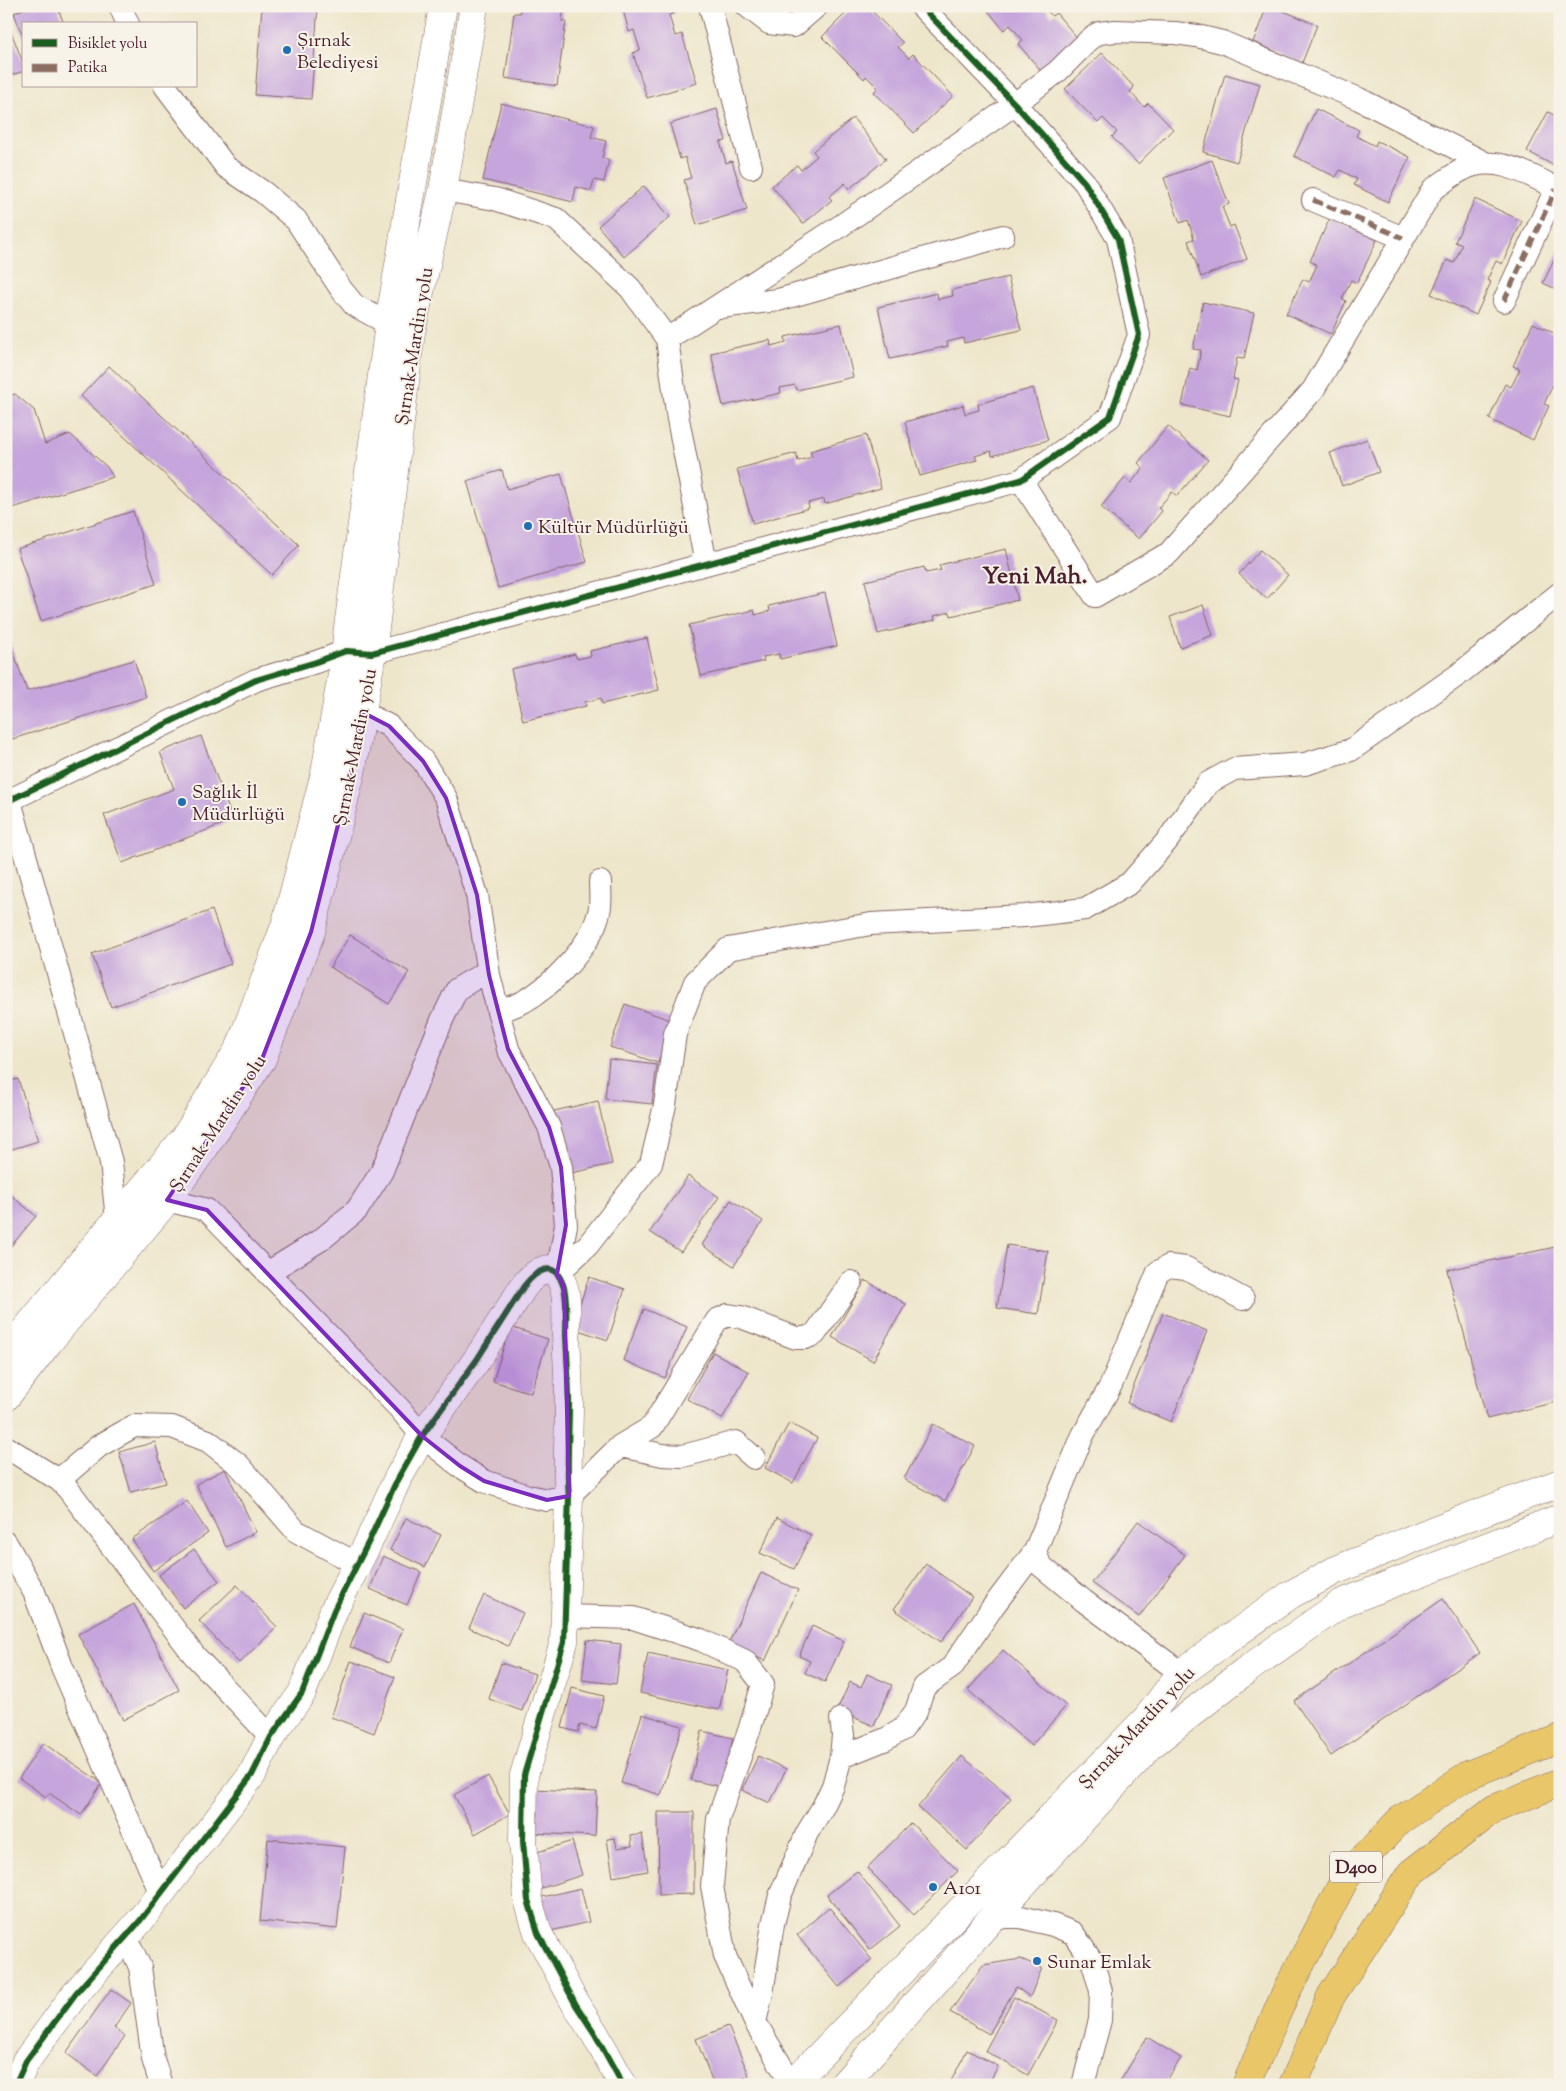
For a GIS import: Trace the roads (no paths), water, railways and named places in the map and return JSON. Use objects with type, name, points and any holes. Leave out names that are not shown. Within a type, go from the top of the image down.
[{"type":"highway","name":"D400","points":[[1246,2085],[1286,1992],[1346,1878],[1400,1820],[1468,1775],[1560,1738]]},
{"type":"highway","name":"D400","points":[[1293,2085],[1331,1996],[1410,1873],[1494,1809],[1560,1782]]},
{"type":"street","points":[[120,6],[127,22]]},
{"type":"street","name":"Şırnak-Mardin yolu","points":[[6,1397],[48,1342],[167,1200],[205,1148],[262,1059],[311,932],[351,774],[362,712],[359,652],[347,635],[389,324],[443,6]]},
{"type":"street","name":"Şırnak-Mardin yolu","points":[[6,1353],[184,1139],[240,1048],[289,913],[359,652],[411,332],[443,190],[474,6]]},
{"type":"street","points":[[710,6],[751,167]]},
{"type":"street","points":[[747,6],[769,24],[794,26],[817,6]]},
{"type":"street","points":[[117,1220],[111,1162],[8,802],[256,680],[316,662],[706,564],[1021,480],[1110,417],[1139,335],[1118,239],[1085,183],[1014,104],[921,6]]},
{"type":"street","points":[[667,339],[842,225],[1014,104],[1058,71],[1089,40],[1099,34],[1115,31],[1197,36],[1222,42],[1359,99],[1485,163],[1513,167],[1558,189],[1504,301]]},
{"type":"street","points":[[167,88],[226,167],[262,192],[296,220],[341,289],[354,305],[389,324]]},
{"type":"street","points":[[1021,480],[1095,596],[1169,553],[1313,390],[1433,189],[1463,169],[1485,163]]},
{"type":"street","points":[[443,190],[495,199],[556,219],[630,288],[667,339],[678,419],[706,564]]},
{"type":"street","points":[[1313,200],[1403,238]]},
{"type":"street","points":[[715,308],[778,300],[1003,236]]},
{"type":"street","points":[[557,1274],[588,1245],[651,1164],[665,1105],[675,1034],[695,982],[728,950],[871,924],[1025,916],[1084,909],[1130,883],[1167,841],[1208,783],[1234,769],[1305,764],[1351,750],[1458,675],[1560,593]]},
{"type":"street","points":[[362,712],[389,726],[423,761],[446,798],[477,895],[489,975],[508,1049],[549,1127],[561,1167],[566,1225],[557,1274]]},
{"type":"street","points":[[498,1012],[523,1002],[551,983],[579,952],[594,928],[599,915],[600,882]]},
{"type":"street","points":[[267,1273],[322,1239],[357,1210],[382,1171],[442,1020],[457,990],[480,975],[489,975]]},
{"type":"street","points":[[167,1200],[206,1210],[400,1409],[422,1436],[460,1466],[484,1480],[528,1496],[547,1500],[569,1496],[620,1446],[652,1427],[717,1320],[728,1315],[741,1317],[796,1338],[805,1338],[815,1334],[851,1282]]},
{"type":"street","points":[[841,1757],[886,1739],[903,1729],[916,1711],[924,1687],[952,1667],[992,1608],[1035,1551],[1083,1435],[1112,1385],[1158,1272],[1169,1266],[1186,1268],[1243,1299]]},
{"type":"street","points":[[15,2085],[26,2061],[76,1993],[161,1894],[252,1775],[272,1737],[302,1693],[334,1610],[358,1564],[396,1480],[422,1436],[476,1361],[506,1311],[532,1275],[541,1270],[548,1269],[557,1274],[564,1286],[569,1403],[566,1616],[564,1642],[524,1775],[522,1841],[528,1900],[542,1941],[576,2005],[595,2034],[623,2085]]},
{"type":"street","points":[[59,1480],[99,1446],[134,1426],[172,1427],[208,1441],[239,1465],[296,1531],[358,1564]]},
{"type":"street","points":[[620,1446],[663,1456],[683,1456],[736,1442],[754,1458]]},
{"type":"street","points":[[6,1447],[59,1480],[68,1489],[194,1656],[272,1737]]},
{"type":"street","name":"Şırnak-Mardin yolu","points":[[792,2084],[1147,1718],[1181,1673],[1290,1595],[1334,1571],[1439,1528],[1560,1483]]},
{"type":"street","name":"Şırnak-Mardin yolu","points":[[843,2085],[993,1917],[1151,1745],[1245,1671],[1342,1603],[1560,1518]]},
{"type":"street","points":[[6,1543],[34,1592],[62,1667],[161,1894]]},
{"type":"street","points":[[1035,1551],[1040,1565],[1084,1602],[1181,1673]]},
{"type":"street","points":[[566,1616],[633,1618],[701,1640],[745,1661],[763,1684],[749,1731],[718,1818],[712,1886],[725,1956],[755,2022],[792,2084]]},
{"type":"street","points":[[755,2022],[780,1896],[807,1833],[824,1807],[833,1786],[841,1757],[843,1735],[841,1719]]},
{"type":"street","points":[[993,1917],[1021,1917],[1053,1925],[1073,1933],[1093,1964],[1100,1991],[1100,2020],[1083,2085]]},
{"type":"street","points":[[126,1937],[140,1967],[153,2059],[161,2085]]},
{"type":"place","name":"Şırnak Belediyesi","points":[[287,50]]},
{"type":"place","name":"Kültür Müdürlüğü","points":[[528,526]]},
{"type":"place","name":"Sağlık İl Müdürlüğü","points":[[182,802]]},
{"type":"place","name":"A101","points":[[933,1887]]},
{"type":"place","name":"Sunar Emlak","points":[[1037,1961]]},
{"type":"district","name":"Yeni Mah.","points":[[1035,575]]}]
